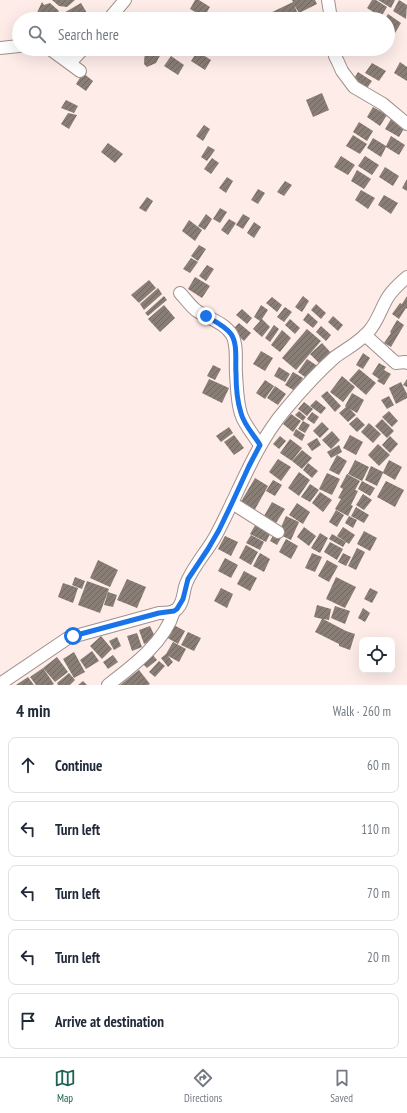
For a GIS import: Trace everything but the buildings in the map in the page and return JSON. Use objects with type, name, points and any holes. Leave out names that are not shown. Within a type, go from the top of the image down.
[{"type":"street","points":[[115,12],[125,0]]},
{"type":"street","points":[[328,0],[330,12]]},
{"type":"street","points":[[0,48],[12,47]]},
{"type":"street","points":[[60,56],[80,71]]},
{"type":"street","points":[[70,63],[76,56]]},
{"type":"street","points":[[335,56],[342,71],[354,87],[383,104],[407,124]]},
{"type":"street","points":[[108,685],[142,656],[162,635],[170,623],[174,611],[181,603],[188,579],[208,549],[260,445],[281,415],[314,378],[335,358],[365,335],[375,324],[388,296],[407,277]]},
{"type":"street","points":[[180,292],[196,310],[222,326],[232,336],[235,345],[238,400],[241,414],[260,445]]},
{"type":"street","points":[[365,335],[396,363],[407,363]]},
{"type":"street","points":[[232,503],[278,532]]},
{"type":"street","points":[[0,684],[68,638],[152,615],[174,611]]},
{"type":"route","points":[[73,636],[159,613],[174,611],[180,606],[188,579],[219,530],[260,445],[241,414],[238,400],[235,345],[232,336],[226,328],[206,316]]}]
